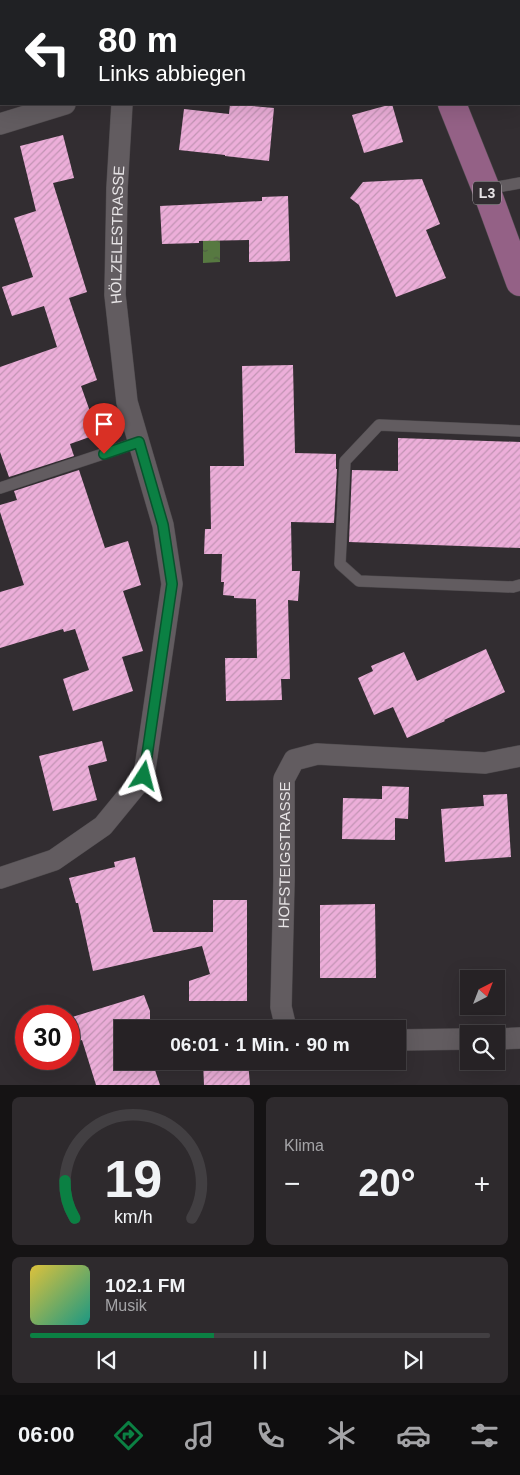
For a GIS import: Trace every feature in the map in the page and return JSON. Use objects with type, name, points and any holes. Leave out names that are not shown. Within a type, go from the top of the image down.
[{"type":"main road","name":"L3","points":[[452,105],[520,282]]},
{"type":"street","points":[[0,124],[62,105]]},
{"type":"street","name":"HÖLZELESTRASSE","points":[[0,878],[54,860],[103,826],[144,776],[172,584],[163,525],[127,402],[115,295],[117,188],[122,105]]},
{"type":"street","name":"HOFSTEIGSTRASSE","points":[[284,1020],[281,1006],[284,779],[294,760],[316,754],[485,764],[520,756]]},
{"type":"street","points":[[505,1039],[520,1038]]},
{"type":"street","points":[[406,1040],[460,1039]]},
{"type":"lane","points":[[486,190],[520,183]]},
{"type":"lane","points":[[520,431],[379,425],[345,461],[340,564],[359,581],[513,587],[520,585]]},
{"type":"lane","points":[[0,488],[139,442]]},
{"type":"water","points":[[220,227],[220,262],[203,263],[203,228]]},
{"type":"building","points":[[230,105],[274,108],[269,161],[179,150],[184,109],[229,114]]},
{"type":"building","points":[[392,105],[403,142],[364,153],[352,115]]},
{"type":"building","points":[[63,135],[74,178],[53,183],[87,292],[69,298],[97,380],[81,386],[98,434],[70,444],[74,456],[9,477],[0,452],[0,367],[57,347],[44,306],[12,316],[2,287],[33,277],[14,218],[36,211],[20,146]]},
{"type":"building","points":[[422,179],[440,224],[426,230],[446,278],[396,297],[359,205],[350,198],[363,182]]},
{"type":"building","points":[[288,196],[290,261],[249,262],[249,240],[162,244],[160,206],[262,201],[262,197]]},
{"type":"building","points":[[293,365],[295,453],[336,454],[334,523],[291,522],[292,571],[300,571],[298,601],[288,600],[290,679],[281,679],[282,700],[226,701],[225,658],[257,658],[256,599],[234,598],[234,596],[223,595],[224,582],[221,582],[222,554],[204,554],[205,529],[211,529],[210,466],[244,466],[242,366]]},
{"type":"building","points":[[398,438],[520,442],[520,548],[349,542],[352,470],[398,471]]},
{"type":"building","points":[[79,470],[105,548],[128,541],[141,585],[123,591],[143,651],[122,657],[133,691],[73,711],[63,679],[89,670],[75,629],[64,632],[63,629],[0,648],[0,592],[24,585],[0,512],[0,505],[17,500],[14,491]]},
{"type":"building","points":[[486,649],[505,692],[407,738],[393,707],[374,715],[358,678],[373,671],[371,666],[404,652],[417,681]]},
{"type":"building","points":[[102,741],[107,761],[88,766],[97,800],[53,811],[39,756]]},
{"type":"building","points":[[382,786],[409,787],[408,819],[395,818],[395,840],[342,839],[343,798],[382,799]]},
{"type":"building","points":[[507,794],[511,857],[445,862],[441,809],[484,806],[483,795]]},
{"type":"building","points":[[135,857],[153,932],[213,932],[213,900],[247,900],[247,1001],[189,1001],[189,981],[210,974],[202,946],[93,971],[78,903],[76,903],[69,878],[115,867],[114,862]]},
{"type":"building","points":[[375,904],[376,978],[320,978],[320,905]]},
{"type":"building","points":[[144,995],[150,1011],[150,1020],[114,1020],[114,1070],[155,1070],[160,1085],[96,1085],[82,1040],[80,1041],[80,1015]]},
{"type":"building","points":[[203,1070],[249,1070],[250,1085],[204,1085]]},
{"type":"route","points":[[104,454],[139,442],[163,525],[172,584],[144,776]]}]
